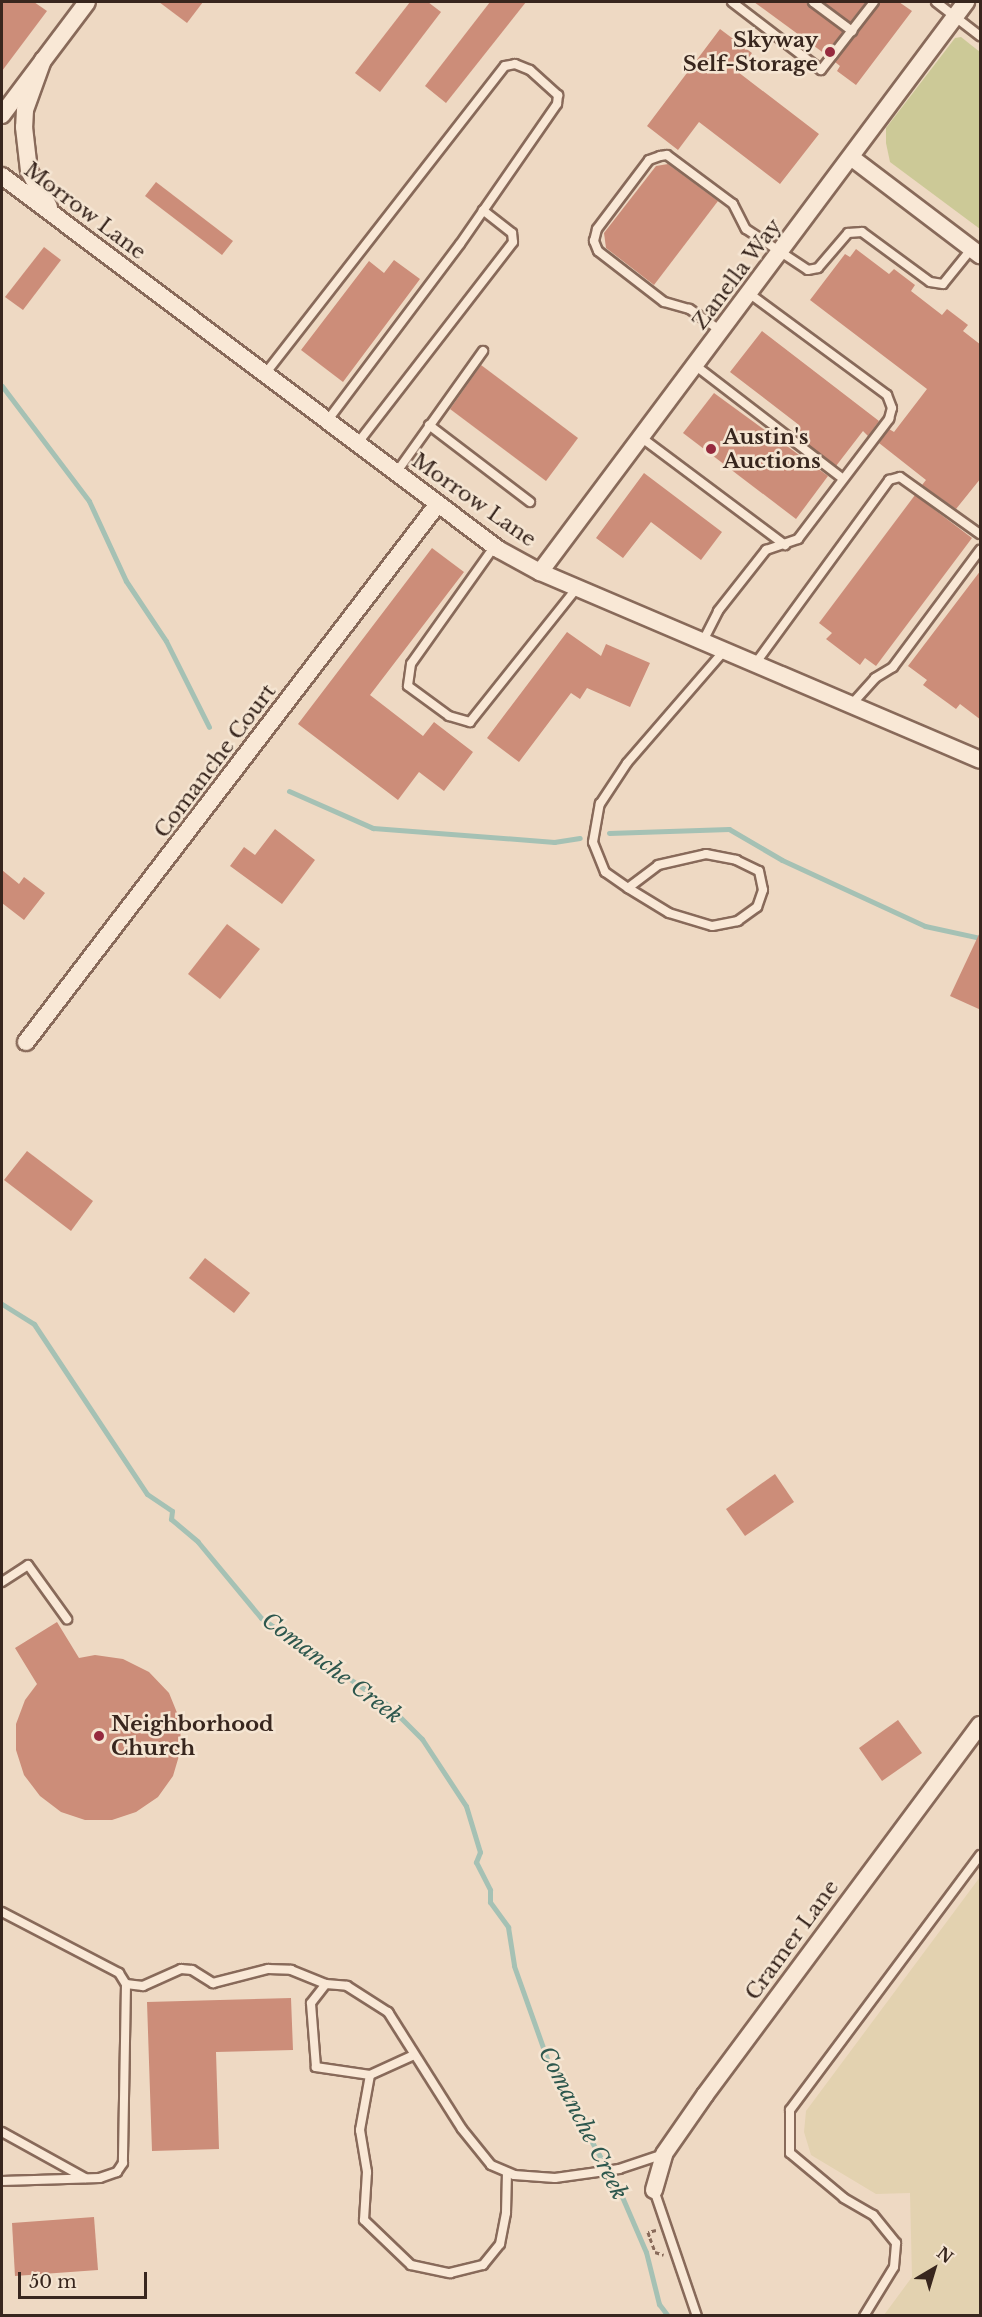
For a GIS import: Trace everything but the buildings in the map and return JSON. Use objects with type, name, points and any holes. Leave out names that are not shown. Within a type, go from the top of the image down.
[{"type":"street","points":[[2,115],[87,2]]},
{"type":"street","name":"Zanella Way","points":[[540,572],[852,158],[966,2]]},
{"type":"street","points":[[43,60],[25,110],[25,152],[37,190],[57,218]]},
{"type":"street","points":[[852,158],[976,251]]},
{"type":"street","name":"Morrow Lane","points":[[2,176],[494,547],[540,572],[981,760]]},
{"type":"street","name":"Comanche Court","points":[[26,1042],[437,505]]},
{"type":"street","name":"Cramer Lane","points":[[654,2190],[664,2154],[880,1855],[981,1725]]},
{"type":"lane","points":[[732,2],[820,70],[874,2]]},
{"type":"lane","points":[[813,2],[852,31]]},
{"type":"lane","points":[[936,2],[981,36]]},
{"type":"lane","points":[[265,374],[505,66],[515,64],[530,70],[558,95],[557,104],[483,210],[327,421]]},
{"type":"lane","points":[[722,331],[689,309],[664,302],[598,251],[594,241],[597,229],[649,160],[667,155],[733,204],[746,229],[780,254],[808,270],[818,268],[848,233],[862,232],[930,282],[944,284],[976,251]]},
{"type":"lane","points":[[357,444],[513,242],[512,232],[483,210]]},
{"type":"lane","points":[[703,642],[718,611],[766,550],[798,539],[888,419],[892,408],[887,395],[750,294]]},
{"type":"lane","points":[[396,473],[483,351]]},
{"type":"lane","points":[[696,366],[843,479]]},
{"type":"lane","points":[[429,425],[530,502]]},
{"type":"lane","points":[[642,438],[785,545]]},
{"type":"lane","points":[[755,664],[889,480],[900,477],[981,534]]},
{"type":"lane","points":[[494,547],[411,664],[408,686],[448,716],[470,722],[577,588]]},
{"type":"lane","points":[[851,705],[875,678],[893,667],[981,549]]},
{"type":"lane","points":[[628,888],[658,865],[706,854],[736,860],[759,871],[763,890],[757,907],[738,921],[712,926],[669,913],[628,888],[605,872],[593,842],[600,804],[660,721],[724,651]]},
{"type":"lane","points":[[2,1582],[28,1565],[67,1619]]},
{"type":"lane","points":[[864,2316],[894,2267],[896,2243],[873,2215],[844,2198],[790,2153],[790,2110],[981,1855]]},
{"type":"lane","points":[[2,1912],[119,1973],[126,1983],[123,2163],[117,2172],[86,2178],[2,2181]]},
{"type":"lane","points":[[126,1983],[143,1986],[181,1969],[192,1970],[213,1983],[268,1969],[291,1970],[326,1983],[347,1986],[388,2012],[462,2129],[491,2165],[507,2173],[555,2178],[619,2169],[664,2154]]},
{"type":"lane","points":[[326,1983],[311,2003],[316,2067],[369,2075],[414,2055]]},
{"type":"lane","points":[[369,2075],[360,2130],[367,2172],[364,2220],[411,2265],[450,2273],[483,2265],[500,2244],[506,2213],[507,2173]]},
{"type":"lane","points":[[2,2132],[86,2178]]},
{"type":"lane","points":[[654,2190],[697,2316]]},
{"type":"shaded area","points":[[961,37],[980,52],[980,229],[890,162],[886,143],[886,128],[955,38]]},
{"type":"shaded area","points":[[980,1877],[980,2315],[884,2315],[912,2277],[910,2193],[876,2194],[811,2155],[804,2132],[806,2111]]},
{"type":"waterway","points":[[2,386],[89,501],[126,581],[166,641],[209,727]]},
{"type":"waterway","points":[[289,791],[373,828],[554,842],[580,838]]},
{"type":"waterway","points":[[609,833],[729,829],[782,860],[925,926],[980,938]]},
{"type":"waterway","name":"Comanche Creek","points":[[2,1304],[34,1324],[147,1494],[172,1511],[171,1519],[198,1542],[261,1618],[389,1706],[422,1739],[466,1806],[480,1852],[476,1862],[490,1890],[490,1902],[508,1927],[514,1966],[550,2067],[620,2192],[646,2252],[659,2304],[668,2316]]},
{"type":"place","name":"Skyway Self-Storage","points":[[830,52]]},
{"type":"place","name":"Austin's Auctions","points":[[711,449]]},
{"type":"place","name":"Neighborhood Church","points":[[99,1736]]}]
